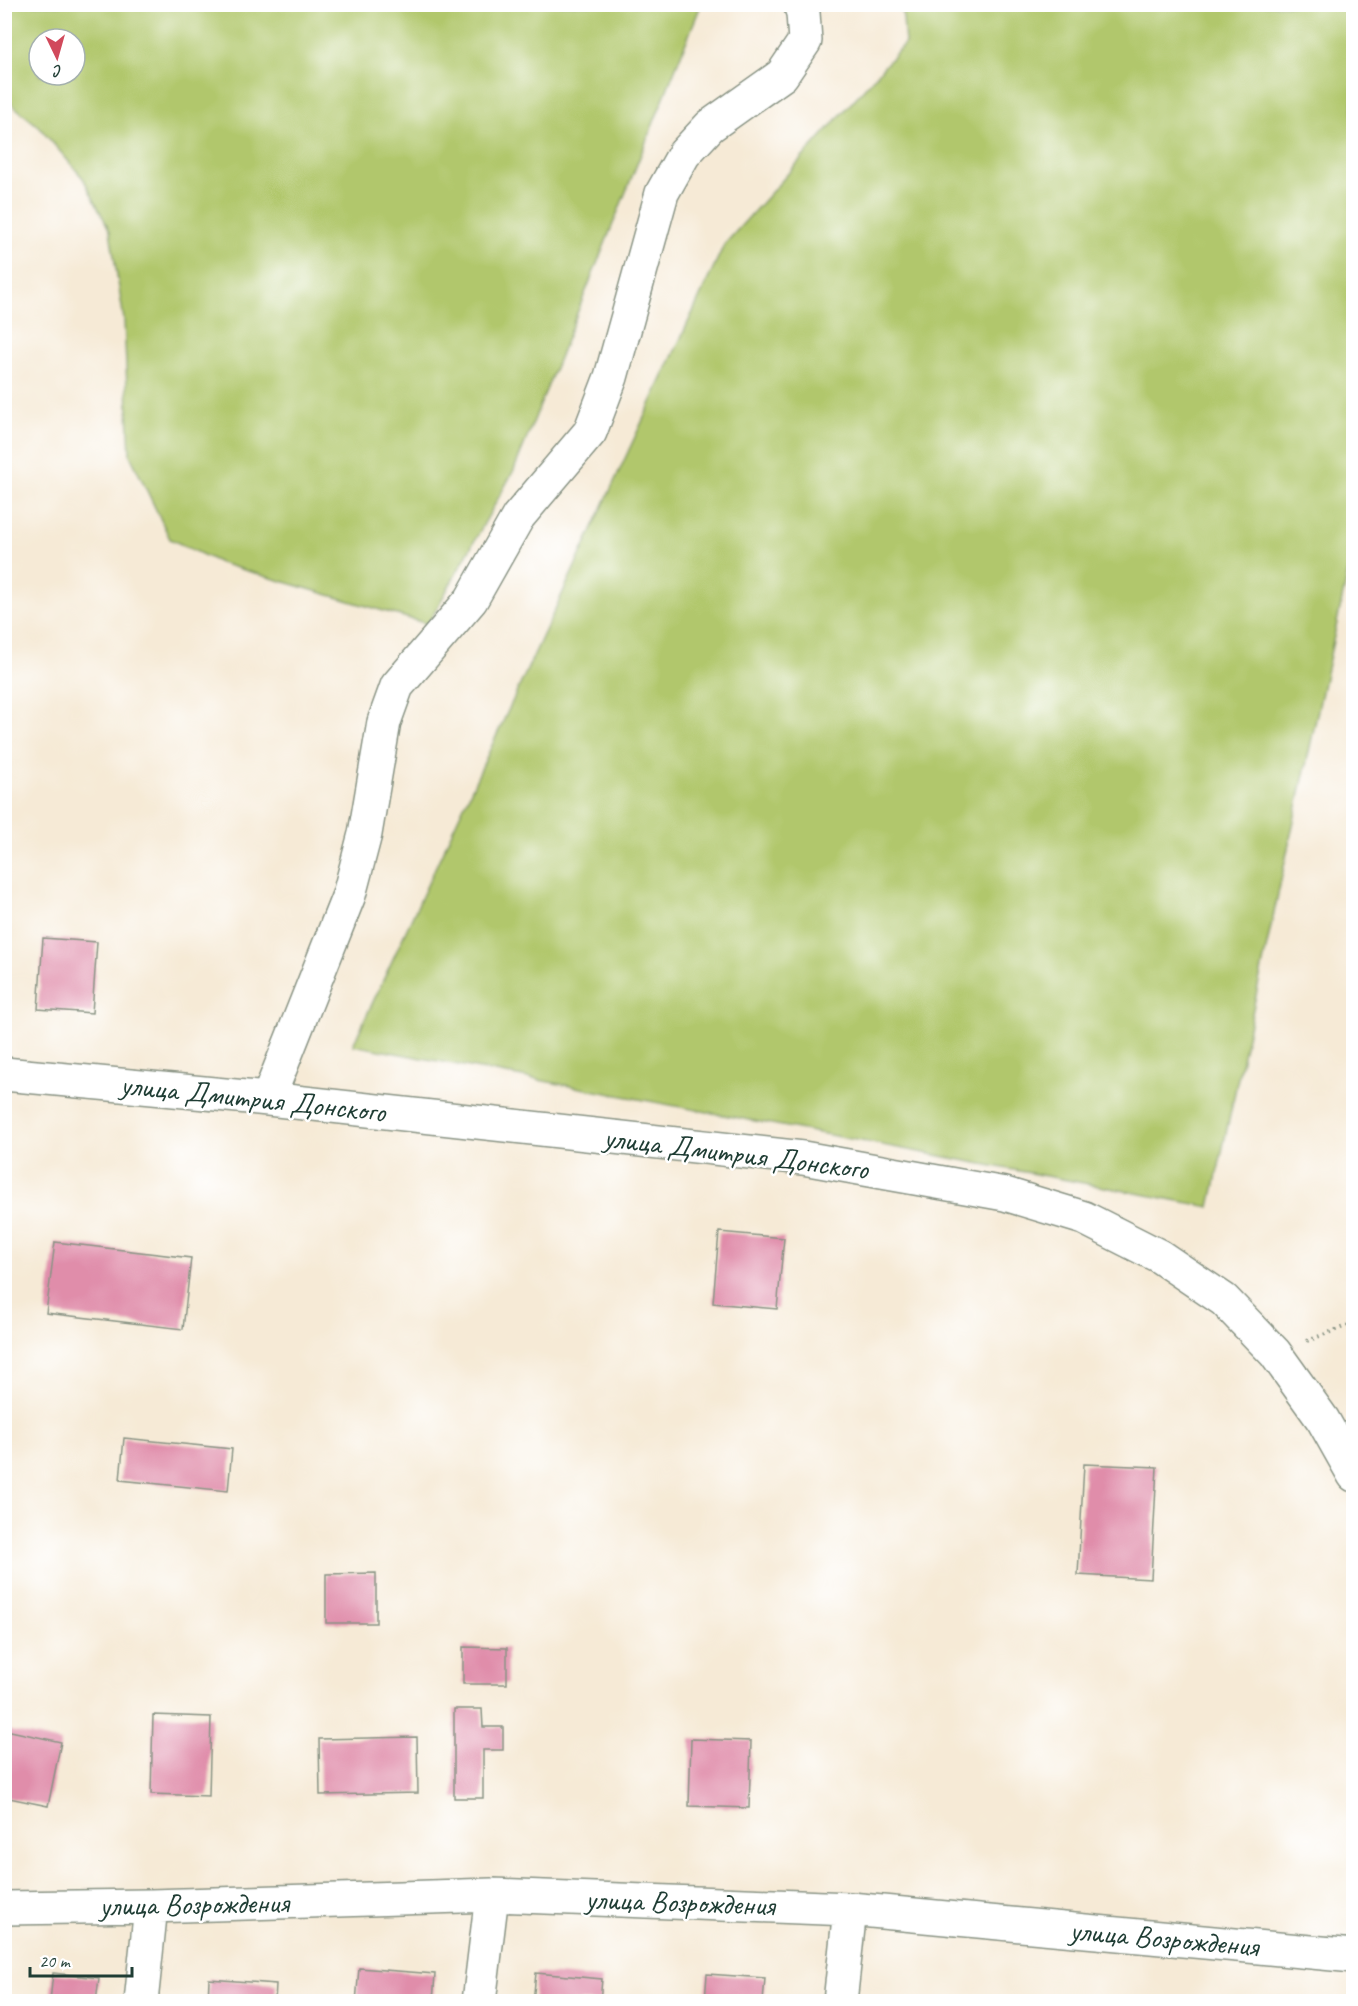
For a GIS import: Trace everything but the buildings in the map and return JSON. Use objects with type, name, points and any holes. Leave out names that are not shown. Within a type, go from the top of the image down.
[{"type":"street","points":[[268,1099],[349,895],[365,834],[384,722],[397,686],[471,600],[518,517],[590,432],[611,377],[662,193],[684,154],[710,126],[782,75],[805,40],[800,4]]},
{"type":"street","name":"улица Дмитрия Донского","points":[[4,1074],[268,1099],[803,1158],[1005,1194],[1084,1218],[1159,1256],[1224,1300],[1275,1353],[1323,1420],[1353,1474]]},
{"type":"street","points":[[479,2001],[492,1895]]},
{"type":"street","name":"улица Возрождения","points":[[4,1908],[152,1906],[492,1895],[850,1909],[1353,1956]]},
{"type":"street","points":[[141,2001],[152,1906]]},
{"type":"street","points":[[840,2001],[850,1909]]},
{"type":"path","points":[[1275,1353],[1353,1323]]},
{"type":"green space","points":[[4,5],[701,5],[514,470],[428,624],[220,563],[170,539],[130,455],[124,320],[110,231],[83,178],[38,126],[5,99]]},
{"type":"green space","points":[[902,5],[1353,5],[1353,549],[1210,1207],[353,1045],[724,245],[905,43]]}]
